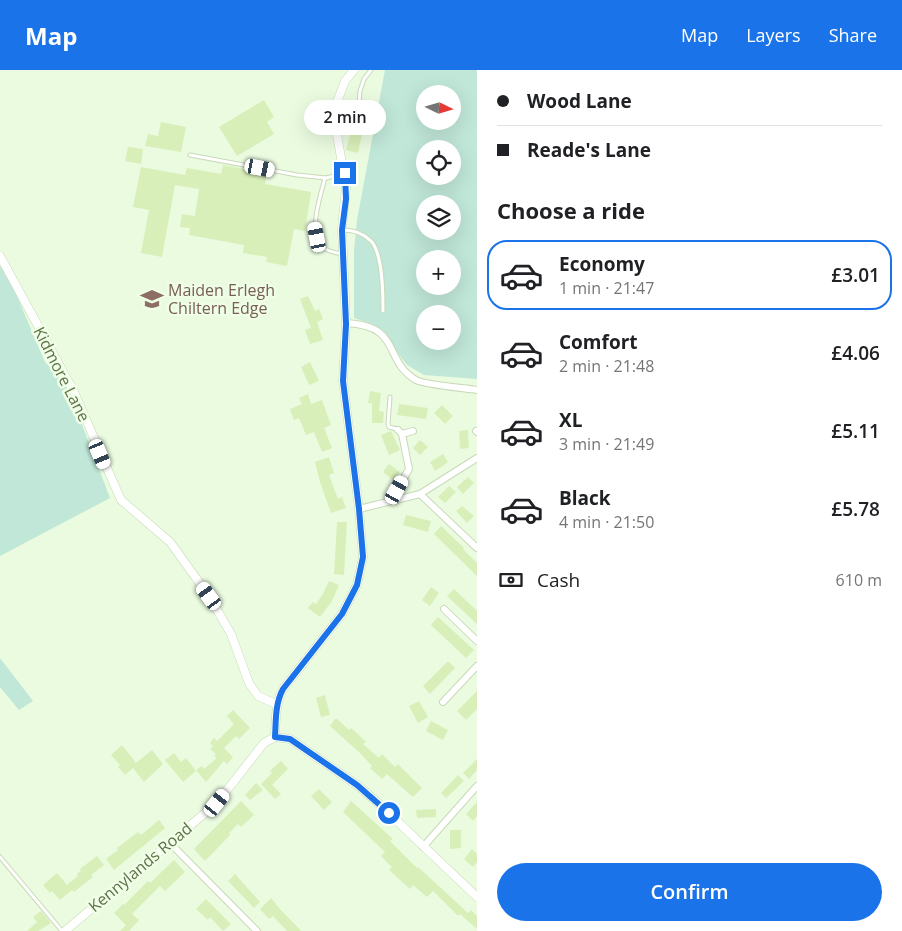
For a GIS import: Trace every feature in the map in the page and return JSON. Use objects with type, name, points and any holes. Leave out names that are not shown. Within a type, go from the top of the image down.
[{"type":"street","points":[[354,70],[345,81],[337,102],[335,123],[345,173],[346,199],[342,230],[346,324],[343,381],[363,557],[357,585],[342,614],[283,689],[276,704],[275,737],[290,739],[357,785],[477,897]]},
{"type":"street","name":"Kidmore Lane","points":[[0,256],[74,392],[121,500],[170,542],[209,596],[226,627],[249,683],[258,696],[276,704]]},
{"type":"street","points":[[346,324],[371,327],[380,333],[390,344],[404,372],[418,381],[477,390]]},
{"type":"street","points":[[394,501],[397,490],[409,469],[400,432],[413,431]]},
{"type":"street","points":[[359,509],[420,494],[477,458]]},
{"type":"street","points":[[420,494],[477,548]]},
{"type":"street","points":[[444,609],[477,640]]},
{"type":"street","points":[[443,702],[477,666]]},
{"type":"street","name":"Kennylands Road","points":[[63,931],[217,803],[264,744],[275,737]]},
{"type":"street","points":[[423,847],[477,786]]},
{"type":"street","points":[[170,843],[257,931]]},
{"type":"lane","points":[[357,128],[360,91],[364,79],[371,70]]},
{"type":"lane","points":[[190,155],[298,175],[326,178],[345,173]]},
{"type":"lane","points":[[326,178],[315,226],[317,237],[320,246],[343,254]]},
{"type":"lane","points":[[342,230],[360,232],[373,243],[384,288],[383,312]]},
{"type":"lane","points":[[390,397],[388,424],[389,427],[400,432]]},
{"type":"lane","points":[[0,857],[63,931]]},
{"type":"green space","points":[[385,70],[477,70],[477,379],[424,375],[407,365],[375,325],[354,318],[354,251],[357,220]]},
{"type":"green space","points":[[0,266],[13,287],[45,362],[66,383],[110,498],[0,556]]},
{"type":"green space","points":[[0,658],[33,701],[19,710],[0,687]]},
{"type":"building","points":[[264,100],[274,117],[267,122],[274,134],[237,156],[219,127]]},
{"type":"building","points":[[161,122],[186,127],[181,152],[145,146],[148,134],[158,136]]},
{"type":"building","points":[[352,126],[356,131],[360,128],[363,129],[358,153],[346,150]]},
{"type":"building","points":[[128,147],[143,149],[141,164],[125,161]]},
{"type":"building","points":[[223,165],[267,173],[265,184],[311,192],[305,231],[294,229],[287,266],[266,262],[267,257],[243,253],[244,245],[189,235],[190,228],[180,227],[182,214],[195,216],[199,189],[175,185],[162,257],[141,253],[149,210],[133,207],[141,167],[185,175],[187,168],[221,174]]},
{"type":"building","points":[[308,296],[315,311],[319,309],[323,319],[317,322],[323,340],[310,344],[305,330],[311,328],[300,299]]},
{"type":"building","points":[[310,362],[319,381],[309,385],[301,367]]},
{"type":"building","points":[[370,391],[381,393],[379,411],[384,412],[383,423],[372,423],[372,403],[368,403]]},
{"type":"building","points":[[308,394],[311,404],[322,400],[331,425],[324,428],[332,448],[322,452],[314,432],[306,435],[299,418],[294,420],[290,409],[302,404],[299,398]]},
{"type":"building","points":[[399,404],[428,408],[426,419],[397,415]]},
{"type":"building","points":[[442,405],[453,416],[445,424],[434,413]]},
{"type":"building","points":[[468,430],[469,448],[460,449],[459,431]]},
{"type":"building","points":[[391,431],[400,450],[389,455],[381,435]]},
{"type":"building","points":[[420,440],[428,447],[420,455],[413,448]]},
{"type":"building","points":[[443,454],[448,462],[435,471],[430,462]]},
{"type":"building","points":[[329,457],[334,473],[329,475],[338,499],[342,497],[346,508],[331,513],[315,462]]},
{"type":"building","points":[[389,464],[400,472],[393,480],[383,472]]},
{"type":"building","points":[[468,477],[474,483],[463,494],[457,487]]},
{"type":"building","points":[[449,486],[456,492],[445,503],[438,497]]},
{"type":"building","points":[[462,506],[474,516],[467,523],[456,511]]},
{"type":"building","points":[[406,515],[431,521],[428,532],[403,525]]},
{"type":"building","points":[[337,522],[347,522],[344,575],[334,574]]},
{"type":"building","points":[[441,526],[477,563],[477,576],[434,534]]},
{"type":"building","points":[[329,581],[339,585],[332,601],[320,617],[308,608],[313,602],[316,604]]},
{"type":"building","points":[[431,587],[439,593],[430,606],[422,600]]},
{"type":"building","points":[[454,589],[477,611],[477,624],[447,596]]},
{"type":"building","points":[[438,617],[474,650],[466,658],[431,625]]},
{"type":"building","points":[[448,661],[455,668],[430,694],[423,686]]},
{"type":"building","points":[[477,691],[477,709],[466,720],[457,711]]},
{"type":"building","points":[[325,695],[330,715],[321,717],[316,698]]},
{"type":"building","points":[[419,701],[428,717],[418,723],[409,706]]},
{"type":"building","points":[[233,710],[250,728],[239,739],[236,736],[224,748],[233,757],[227,764],[224,761],[206,782],[196,770],[202,766],[204,769],[217,758],[214,756],[216,754],[210,749],[213,746],[210,743],[214,738],[217,741],[234,724],[227,716]]},
{"type":"building","points":[[336,718],[349,730],[351,728],[359,735],[366,742],[363,744],[379,758],[382,754],[395,767],[398,764],[422,788],[413,797],[387,774],[382,779],[370,768],[372,766],[360,753],[330,726]]},
{"type":"building","points":[[431,721],[448,730],[443,740],[426,731]]},
{"type":"building","points":[[122,745],[136,763],[152,750],[163,764],[144,782],[133,768],[125,775],[118,767],[120,765],[111,755]]},
{"type":"building","points":[[174,753],[181,762],[186,758],[196,771],[183,782],[165,760]]},
{"type":"building","points":[[477,759],[477,770],[469,779],[463,773]]},
{"type":"building","points":[[281,761],[288,769],[272,785],[281,794],[275,799],[261,784],[272,773],[270,771]]},
{"type":"building","points":[[458,775],[464,781],[446,798],[441,793]]},
{"type":"building","points":[[256,783],[263,790],[250,800],[245,795]]},
{"type":"building","points":[[319,789],[332,802],[324,810],[311,796]]},
{"type":"building","points":[[241,801],[254,815],[241,827],[238,824],[205,861],[194,849]]},
{"type":"building","points":[[351,801],[393,839],[390,841],[417,868],[468,913],[471,910],[477,916],[477,929],[460,914],[458,916],[433,891],[427,897],[413,885],[410,889],[389,870],[392,867],[381,856],[385,852],[343,812]]},
{"type":"building","points":[[477,802],[477,816],[473,821],[466,814]]},
{"type":"building","points":[[436,809],[436,817],[417,818],[416,810]]},
{"type":"building","points":[[159,820],[165,828],[114,870],[106,859],[138,832],[141,835]]},
{"type":"building","points":[[450,830],[461,830],[461,848],[450,849]]},
{"type":"building","points":[[472,849],[477,854],[477,862],[473,867],[464,859]]},
{"type":"building","points":[[97,856],[104,865],[91,875],[93,877],[60,900],[43,885],[57,873],[67,885],[78,876],[77,874],[80,869]]},
{"type":"building","points":[[174,860],[185,872],[165,891],[160,886],[132,914],[139,920],[129,931],[120,931],[126,925],[114,913]]},
{"type":"building","points":[[235,874],[260,902],[254,908],[228,881]]},
{"type":"building","points":[[271,898],[301,931],[287,931],[273,916],[269,919],[260,909]]},
{"type":"building","points":[[206,899],[231,924],[223,931],[210,917],[208,920],[196,909]]},
{"type":"building","points":[[41,911],[51,923],[38,931],[27,931],[37,922],[33,917]]},
{"type":"place","name":"Maiden Erlegh Chiltern Edge","points":[[152,299]]},
{"type":"route","points":[[345,173],[346,199],[342,230],[346,324],[343,381],[363,557],[357,585],[342,614],[279,696],[276,704],[275,737],[290,739],[357,785],[389,813]]}]
